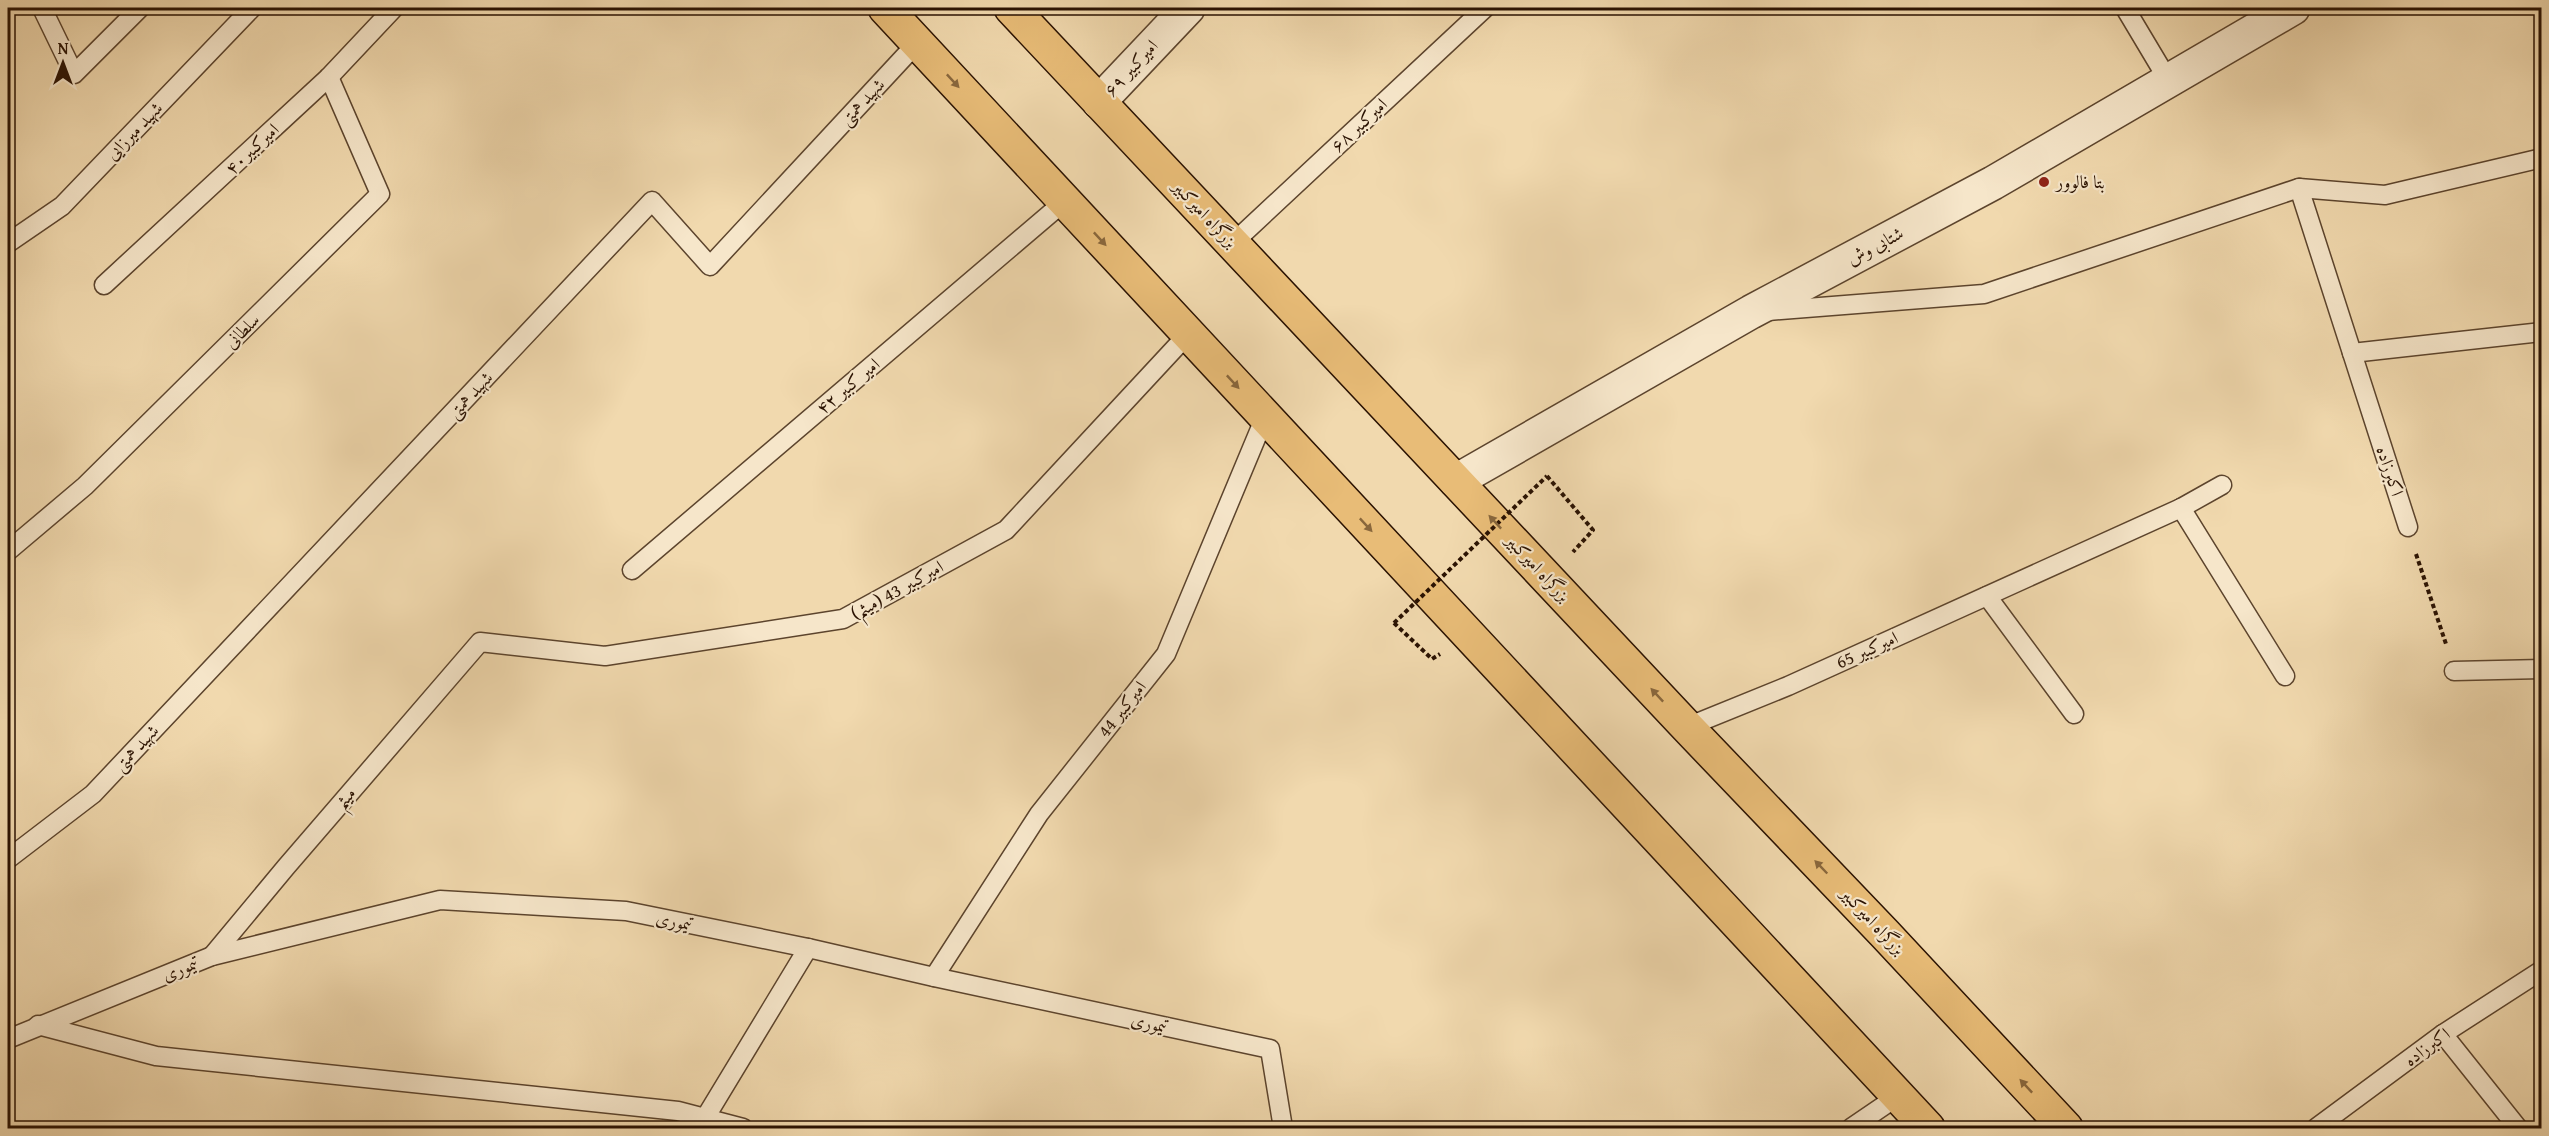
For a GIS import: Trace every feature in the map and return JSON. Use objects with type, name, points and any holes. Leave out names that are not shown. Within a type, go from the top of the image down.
[{"type":"main road","points":[[885,8],[1928,1128]]},
{"type":"main road","name":"بزرگراه امیرکبیر","points":[[1011,8],[1687,727],[1886,934],[2066,1128]]},
{"type":"street","name":"امیرکبیر ۶۹","points":[[1099,102],[1188,8]]},
{"type":"street","name":"شتابی وش","points":[[1456,481],[1751,312],[1993,183],[2293,8]]},
{"type":"lane","points":[[42,8],[74,74],[140,8]]},
{"type":"lane","name":"شهید میرزایی","points":[[8,243],[62,206],[252,8]]},
{"type":"lane","name":"امیرکبیر۴۰","points":[[104,285],[330,77],[394,8]]},
{"type":"lane","name":"امیرکبیر ۶۸","points":[[1233,243],[1485,8]]},
{"type":"lane","points":[[2125,8],[2168,80]]},
{"type":"lane","name":"شهید همتی","points":[[8,859],[93,794],[652,201],[710,266],[917,43]]},
{"type":"lane","name":"سلطانی","points":[[8,551],[85,486],[380,194],[330,77]]},
{"type":"lane","points":[[1751,312],[1984,294],[2299,188],[2385,195],[2541,158]]},
{"type":"lane","name":"اکبرزاده","points":[[2299,188],[2408,527]]},
{"type":"lane","name":"امیر کبیر ۴۲","points":[[632,570],[1065,201]]},
{"type":"lane","points":[[2352,353],[2541,332]]},
{"type":"lane","name":"امیرکبیر 43 (میثم)","points":[[480,642],[605,656],[843,619],[1006,530],[1188,334]]},
{"type":"lane","name":"امیرکبیر 44","points":[[934,977],[1039,814],[1166,654],[1265,417]]},
{"type":"lane","name":"امیرکبیر 65","points":[[1687,727],[1788,686],[2045,570],[2181,508],[2222,485]]},
{"type":"lane","points":[[2181,508],[2285,676]]},
{"type":"lane","points":[[1987,596],[2074,714]]},
{"type":"lane","name":"میثم","points":[[212,956],[480,642]]},
{"type":"lane","points":[[2454,671],[2541,669]]},
{"type":"lane","name":"تیموری","points":[[8,1039],[212,956],[441,900],[626,911],[808,948],[1270,1049],[1283,1128]]},
{"type":"lane","points":[[702,1123],[808,948]]},
{"type":"lane","name":"اکبرزاده","points":[[2316,1128],[2444,1034],[2541,970]]},
{"type":"lane","points":[[38,1025],[156,1056],[678,1111],[702,1123],[743,1128]]},
{"type":"lane","points":[[2444,1034],[2518,1128]]},
{"type":"lane","points":[[1851,1128],[1898,1096]]},
{"type":"path","points":[[1432,659],[1394,623],[1547,476],[1593,530]]},
{"type":"path","points":[[2408,527],[2454,671]]},
{"type":"place","name":"بتا فالوور","points":[[2044,182]]}]
